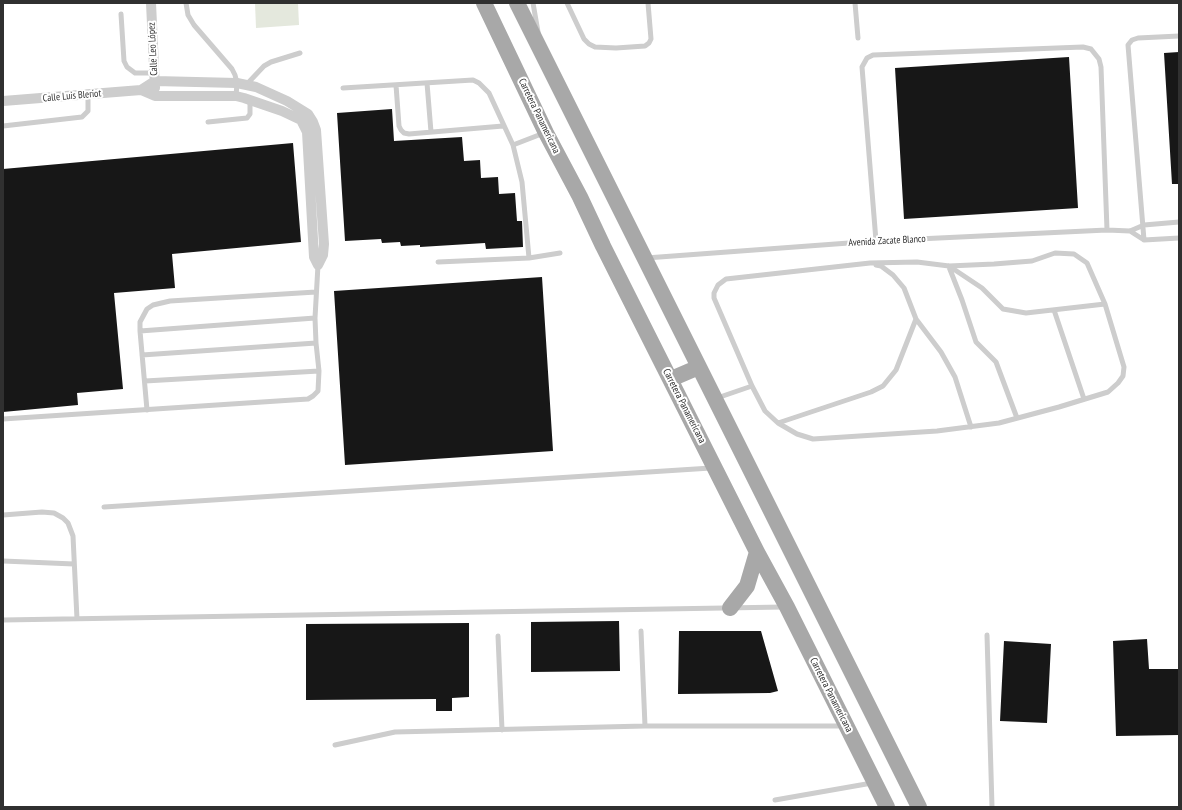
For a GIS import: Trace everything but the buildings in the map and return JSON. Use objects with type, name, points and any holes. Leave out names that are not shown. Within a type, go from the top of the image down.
[{"type":"main road","name":"Carretera Panamericana","points":[[484,3],[603,246],[887,807]]},
{"type":"main road","points":[[517,3],[919,807]]},
{"type":"main road","points":[[671,379],[699,367]]},
{"type":"main road","points":[[730,608],[747,586],[757,552]]},
{"type":"street","name":"Calle Leo López","points":[[150,3],[155,96]]},
{"type":"street","points":[[155,77],[242,83],[287,101],[308,114],[316,130],[324,244],[323,255],[318,265]]},
{"type":"street","name":"Calle Luis Bleriot","points":[[141,90],[155,77]]},
{"type":"street","name":"Calle Luis Bleriot","points":[[3,101],[141,90],[155,96],[236,96],[250,99],[297,117],[305,126],[307,132],[314,257],[318,265]]},
{"type":"lane","points":[[186,3],[188,15],[194,25],[232,69],[242,83]]},
{"type":"lane","points":[[533,3],[542,51]]},
{"type":"lane","points":[[567,3],[584,39],[589,44],[595,47],[616,48],[645,46],[649,44],[651,39],[648,3]]},
{"type":"lane","points":[[855,3],[858,38]]},
{"type":"lane","points":[[121,14],[124,61],[127,67],[135,72],[155,77]]},
{"type":"lane","points":[[1144,240],[1144,225],[1128,45],[1132,40],[1138,38],[1179,36]]},
{"type":"lane","points":[[876,241],[862,67],[867,58],[873,55],[1083,47],[1091,49],[1099,59],[1101,67],[1107,230]]},
{"type":"lane","points":[[236,96],[242,83],[264,66],[271,62],[300,53]]},
{"type":"lane","points":[[344,88],[473,80],[479,83],[489,93],[513,145],[522,182],[529,258]]},
{"type":"lane","points":[[428,83],[430,132]]},
{"type":"lane","points":[[396,85],[399,126],[404,133],[409,134],[503,126]]},
{"type":"lane","points":[[3,126],[82,117],[88,111],[88,95]]},
{"type":"lane","points":[[208,122],[247,118],[250,114],[250,99]]},
{"type":"lane","points":[[513,145],[546,132]]},
{"type":"lane","name":"Avenida Zacate Blanco","points":[[645,258],[876,241],[1107,230],[1130,231],[1144,225],[1179,222]]},
{"type":"lane","points":[[1130,231],[1144,240],[1179,238]]},
{"type":"lane","points":[[438,262],[529,258],[560,253]]},
{"type":"lane","points":[[1055,253],[1074,254],[1087,263],[1105,304],[1124,367],[1123,376],[1108,392],[999,423],[937,431],[813,439],[797,434],[778,423],[765,411],[752,386],[714,298],[714,293],[718,285],[726,279],[870,263],[917,262],[949,266],[1032,261],[1055,253]]},
{"type":"lane","points":[[870,263],[881,266],[893,275],[904,288],[916,319],[941,352],[955,377],[971,426]]},
{"type":"lane","points":[[3,419],[308,399],[318,390],[319,371],[316,343],[316,292],[318,265]]},
{"type":"lane","points":[[949,266],[982,288],[1003,308],[1026,313],[1105,304]]},
{"type":"lane","points":[[949,266],[976,342],[996,362],[1017,418]]},
{"type":"lane","points":[[147,410],[140,322],[147,309],[154,305],[170,301],[316,292]]},
{"type":"lane","points":[[1054,310],[1084,399]]},
{"type":"lane","points":[[140,331],[316,318]]},
{"type":"lane","points":[[778,423],[872,392],[883,386],[896,370],[916,319]]},
{"type":"lane","points":[[142,355],[316,343]]},
{"type":"lane","points":[[144,381],[319,371]]},
{"type":"lane","points":[[715,398],[752,386]]},
{"type":"lane","points":[[104,507],[716,468]]},
{"type":"lane","points":[[3,515],[42,512],[54,513],[68,523],[73,536],[77,619]]},
{"type":"lane","points":[[3,561],[74,564]]},
{"type":"lane","points":[[3,620],[787,607]]},
{"type":"lane","points":[[641,631],[645,726]]},
{"type":"lane","points":[[987,635],[992,807]]},
{"type":"lane","points":[[498,636],[502,730]]},
{"type":"lane","points":[[335,745],[395,732],[645,726],[847,726]]},
{"type":"lane","points":[[775,800],[875,783]]},
{"type":"shaded area","points":[[255,3],[298,3],[299,25],[256,28]]}]
